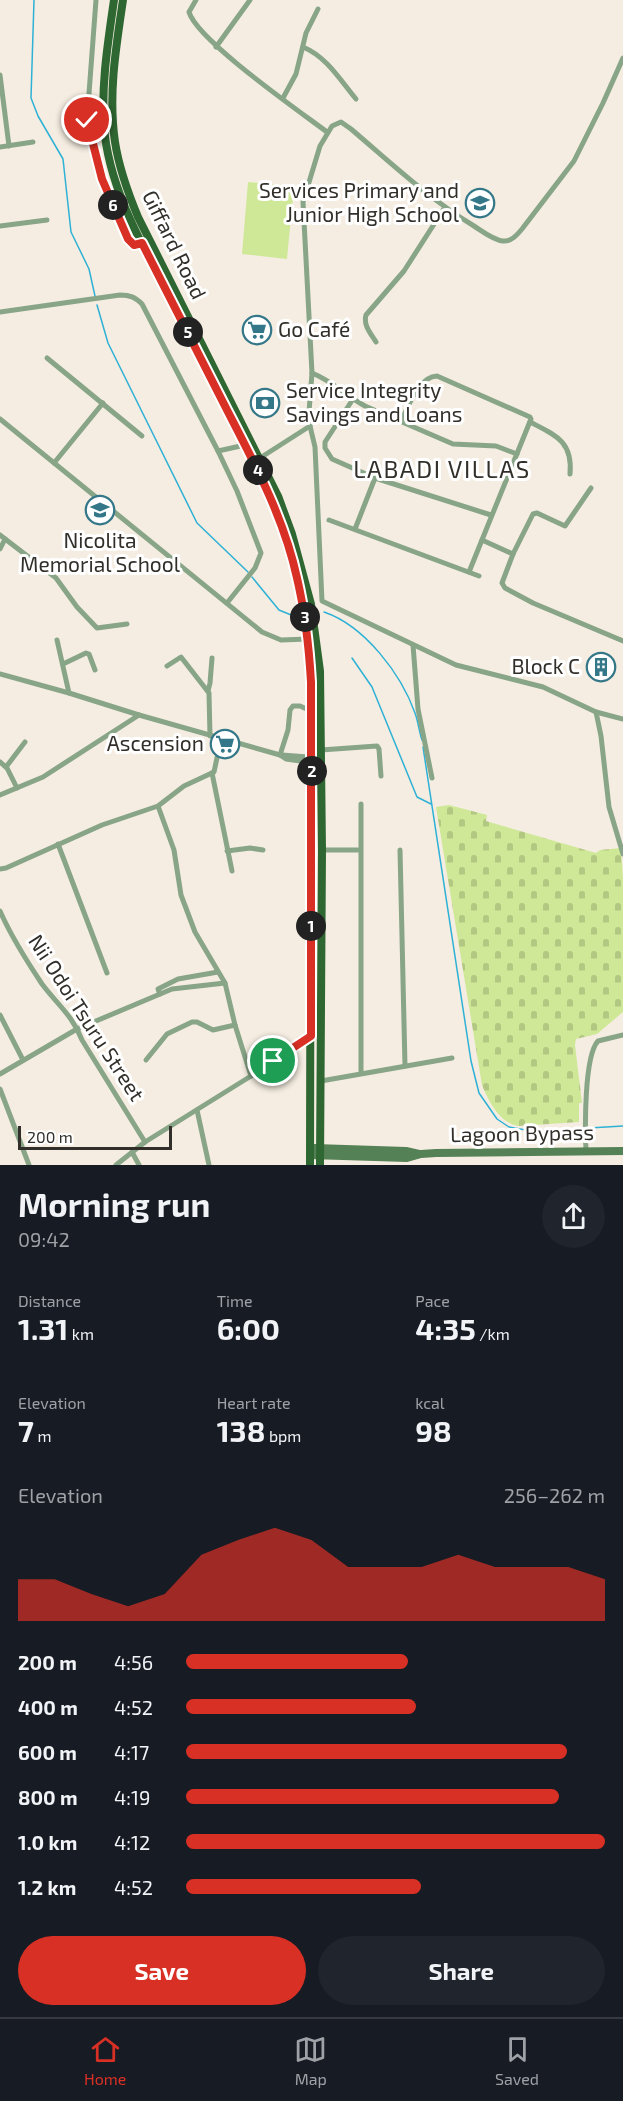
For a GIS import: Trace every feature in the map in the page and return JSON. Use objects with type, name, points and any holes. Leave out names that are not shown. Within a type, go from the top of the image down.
[{"type":"main road","name":"Giffard Road","points":[[114,0],[106,54],[104,128],[118,190],[129,219],[269,496],[297,577],[308,639],[322,850],[320,1157]]},
{"type":"main road","name":"Giffard Road","points":[[123,0],[116,50],[112,113],[115,143],[124,183],[138,217],[278,496],[292,534],[311,604],[320,679],[310,1165]]},
{"type":"street","points":[[96,0],[87,120],[102,179],[128,239],[134,245],[142,243]]},
{"type":"street","points":[[196,0],[189,12],[190,18],[216,47],[327,132]]},
{"type":"street","points":[[216,47],[250,0]]},
{"type":"street","points":[[283,98],[296,74],[306,33],[318,9]]},
{"type":"street","points":[[303,47],[318,55],[336,72],[356,99]]},
{"type":"street","points":[[622,61],[574,161],[514,238],[508,241],[500,240],[445,207],[341,122],[332,126],[327,132],[314,164],[303,202],[312,373],[309,412],[315,447],[321,599],[467,669],[543,687],[596,712],[623,719]]},
{"type":"street","points":[[0,75],[9,146]]},
{"type":"street","points":[[0,147],[33,142]]},
{"type":"street","points":[[376,342],[368,330],[366,315],[404,271],[445,207]]},
{"type":"street","points":[[0,226],[47,220]]},
{"type":"street","points":[[0,312],[120,295],[129,295],[142,304],[218,451],[245,510],[261,553],[255,568],[226,603]]},
{"type":"street","points":[[47,358],[142,436]]},
{"type":"street","points":[[312,373],[329,380],[353,399],[453,444],[496,446],[517,454]]},
{"type":"street","points":[[401,421],[423,381],[430,376],[437,376],[529,415],[531,419],[469,572]]},
{"type":"street","points":[[353,399],[325,442],[325,448],[332,459],[375,478],[491,515]]},
{"type":"street","points":[[54,463],[103,403]]},
{"type":"street","points":[[0,419],[262,632],[275,639],[288,641],[308,639]]},
{"type":"street","points":[[530,422],[561,439],[571,460],[570,474]]},
{"type":"street","points":[[260,458],[310,426]]},
{"type":"street","points":[[218,451],[245,445]]},
{"type":"street","points":[[355,529],[375,478]]},
{"type":"street","points":[[591,488],[565,526],[537,513],[533,514],[513,554],[502,583],[505,588],[533,603],[623,641]]},
{"type":"street","points":[[328,520],[479,576]]},
{"type":"street","points":[[0,549],[2,537],[60,582],[77,607],[97,628],[127,624]]},
{"type":"street","points":[[482,540],[513,554]]},
{"type":"street","points":[[311,604],[326,603]]},
{"type":"street","points":[[57,640],[69,693]]},
{"type":"street","points":[[413,645],[418,709],[432,778]]},
{"type":"street","points":[[63,663],[86,653],[89,654],[94,670]]},
{"type":"street","points":[[167,666],[181,657],[208,691],[210,736]]},
{"type":"street","points":[[208,691],[212,658]]},
{"type":"street","points":[[0,674],[280,755],[317,759],[377,746],[381,776]]},
{"type":"street","points":[[280,755],[288,730],[290,710],[293,706],[300,706],[312,711]]},
{"type":"street","points":[[596,712],[609,807],[623,854]]},
{"type":"street","points":[[0,795],[43,777],[64,765],[139,715]]},
{"type":"street","points":[[0,869],[102,825],[158,806],[184,786],[215,770],[221,739]]},
{"type":"street","points":[[6,767],[25,742]]},
{"type":"street","points":[[0,762],[6,767],[17,788]]},
{"type":"street","points":[[212,773],[232,871]]},
{"type":"street","points":[[361,804],[361,1073]]},
{"type":"street","points":[[158,806],[174,850],[181,896],[195,932],[225,983],[234,1025],[251,1076]]},
{"type":"street","points":[[58,844],[107,973]]},
{"type":"street","points":[[227,851],[250,848],[262,850]]},
{"type":"street","points":[[322,850],[360,850]]},
{"type":"street","points":[[400,850],[405,1066]]},
{"type":"street","name":"Nii Odoi Tsuru Street","points":[[0,911],[35,973],[71,1018],[82,1040],[145,1142]]},
{"type":"street","points":[[160,994],[158,989],[178,979],[218,972]]},
{"type":"street","points":[[0,1074],[77,1029],[160,994],[186,987],[225,983]]},
{"type":"street","points":[[0,1015],[23,1060]]},
{"type":"street","points":[[146,1060],[170,1032],[192,1022],[213,1030],[234,1025]]},
{"type":"street","points":[[586,1151],[585,1129],[590,1056],[598,1041],[623,1035]]},
{"type":"street","points":[[116,1165],[145,1142],[311,1036]]},
{"type":"street","points":[[321,1081],[452,1058]]},
{"type":"street","points":[[0,1089],[29,1165]]},
{"type":"street","points":[[197,1110],[209,1165]]},
{"type":"street","name":"Lagoon Bypass","points":[[309,1152],[320,1157],[407,1158],[421,1154],[623,1151]]},
{"type":"street","points":[[132,1152],[138,1165]]},
{"type":"green space","points":[[248,182],[294,186],[287,259],[242,254]]},
{"type":"green space","points":[[449,805],[487,815],[486,821],[596,853],[600,850],[621,848],[623,1012],[597,1034],[576,1039],[582,1103],[579,1103],[579,1122],[519,1126],[512,1124],[496,1111],[482,1085],[436,807]]},
{"type":"waterway","points":[[34,0],[31,98],[38,116],[63,159],[71,232],[89,269],[95,296]]},
{"type":"waterway","points":[[97,305],[108,343],[197,523],[248,572]]},
{"type":"waterway","points":[[252,577],[279,610],[296,617]]},
{"type":"waterway","points":[[324,612],[354,628],[380,653],[409,698],[422,740]]},
{"type":"waterway","points":[[352,658],[372,687],[417,797],[431,804]]},
{"type":"waterway","points":[[423,747],[471,1061],[479,1093],[497,1119],[509,1127],[537,1132],[584,1129]]},
{"type":"waterway","points":[[589,1128],[623,1126]]},
{"type":"place","name":"Services Primary and Junior High School","points":[[480,203]]},
{"type":"place","name":"Go Café","points":[[257,330]]},
{"type":"place","name":"Service Integrity Savings and Loans","points":[[265,403]]},
{"type":"place","name":"Nicolita Memorial School","points":[[100,510]]},
{"type":"place","name":"Block C","points":[[601,667]]},
{"type":"place","name":"Ascension","points":[[225,744]]},
{"type":"district","name":"LABADI VILLAS","points":[[442,470]]},
{"type":"route","points":[[87,120],[102,179],[128,239],[132,245],[142,243],[245,445],[269,496],[297,577],[308,639],[311,682],[311,1036],[273,1061]]}]
